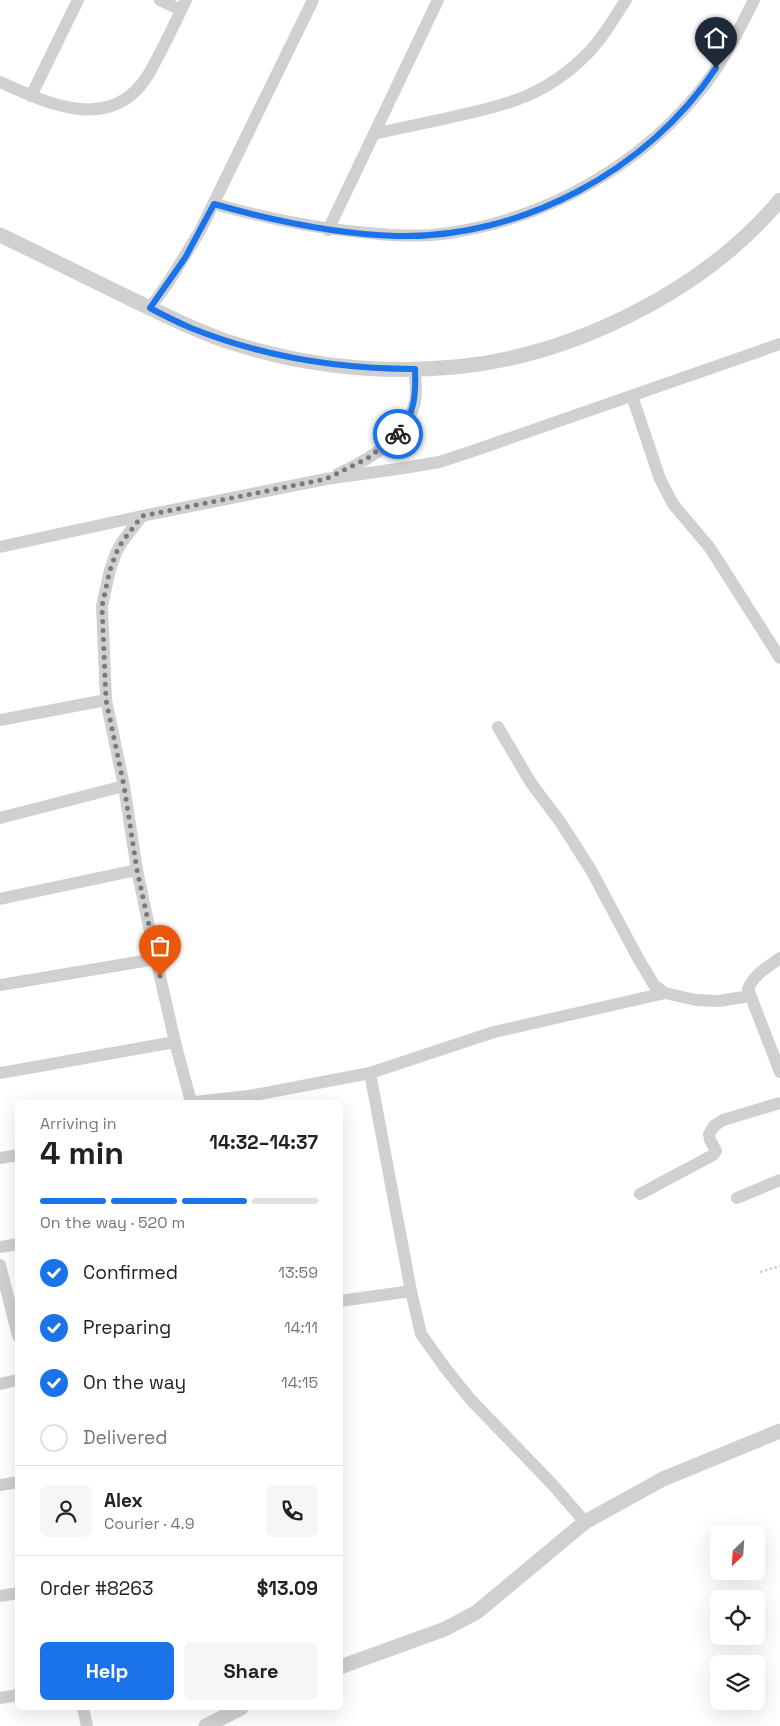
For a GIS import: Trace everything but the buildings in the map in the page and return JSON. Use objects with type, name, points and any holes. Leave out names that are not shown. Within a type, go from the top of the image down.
[{"type":"street","points":[[31,96],[78,0]]},
{"type":"street","points":[[0,82],[31,96],[78,110],[94,110],[110,106],[124,99],[137,89],[147,76],[184,5],[160,0]]},
{"type":"street","points":[[150,308],[185,258],[214,204],[313,0]]},
{"type":"street","points":[[328,230],[438,0]]},
{"type":"street","points":[[374,134],[496,108],[537,92],[568,72],[590,52],[604,35],[626,0]]},
{"type":"street","points":[[214,204],[261,217],[328,230],[397,236],[448,234],[498,223],[539,209],[592,183],[635,154],[673,121],[707,82],[735,39],[754,0]]},
{"type":"street","points":[[0,235],[189,327],[226,341],[263,352],[339,366],[415,369],[456,367],[535,351],[610,324],[660,299],[714,262],[745,236],[780,200]]},
{"type":"street","points":[[0,547],[326,479],[439,462],[780,344]]},
{"type":"street","points":[[326,479],[368,458],[392,440],[400,431],[407,421],[415,399],[415,369]]},
{"type":"street","points":[[632,396],[660,479],[673,504],[710,548],[780,658]]},
{"type":"street","points":[[142,516],[116,553],[102,606],[106,700],[124,786],[137,870],[156,959],[175,1042],[192,1100]]},
{"type":"street","points":[[0,720],[106,700]]},
{"type":"street","points":[[498,727],[531,783],[561,823],[591,870],[654,985],[665,993],[696,1000],[719,1001],[750,996]]},
{"type":"street","points":[[0,818],[124,786]]},
{"type":"street","points":[[0,899],[137,870]]},
{"type":"street","points":[[780,958],[756,976],[748,989],[780,1072]]},
{"type":"street","points":[[0,985],[156,959]]},
{"type":"street","points":[[212,1100],[250,1096],[370,1073],[494,1032],[665,993]]},
{"type":"street","points":[[0,1073],[175,1042]]},
{"type":"street","points":[[370,1073],[421,1334],[471,1400],[552,1484],[585,1522]]},
{"type":"street","points":[[640,1194],[712,1155],[716,1151],[709,1134],[714,1126],[723,1120],[780,1103]]},
{"type":"street","points":[[0,1158],[15,1156]]},
{"type":"street","points":[[737,1198],[780,1180]]},
{"type":"street","points":[[0,1247],[15,1244]]},
{"type":"street","points":[[0,1265],[15,1325]]},
{"type":"street","points":[[343,1301],[411,1290]]},
{"type":"street","points":[[0,1384],[15,1381]]},
{"type":"street","points":[[343,1666],[445,1629],[477,1612],[585,1522],[663,1479],[780,1431]]},
{"type":"street","points":[[0,1486],[15,1483]]},
{"type":"street","points":[[0,1596],[15,1594]]},
{"type":"street","points":[[0,1698],[15,1696]]},
{"type":"street","points":[[83,1710],[87,1726]]},
{"type":"street","points":[[206,1726],[220,1712]]},
{"type":"path","points":[[760,1272],[780,1266]]},
{"type":"way so far","points":[[160,976],[137,870],[124,786],[106,700],[102,606],[116,553],[142,516],[326,479],[368,458],[398,434]]},
{"type":"route","points":[[398,434],[407,421],[415,399],[415,369],[339,366],[263,352],[189,327],[150,308],[185,258],[214,204],[271,219],[328,230],[397,236],[448,234],[498,223],[547,206],[577,191],[635,154],[673,121],[707,82],[716,68]]}]
